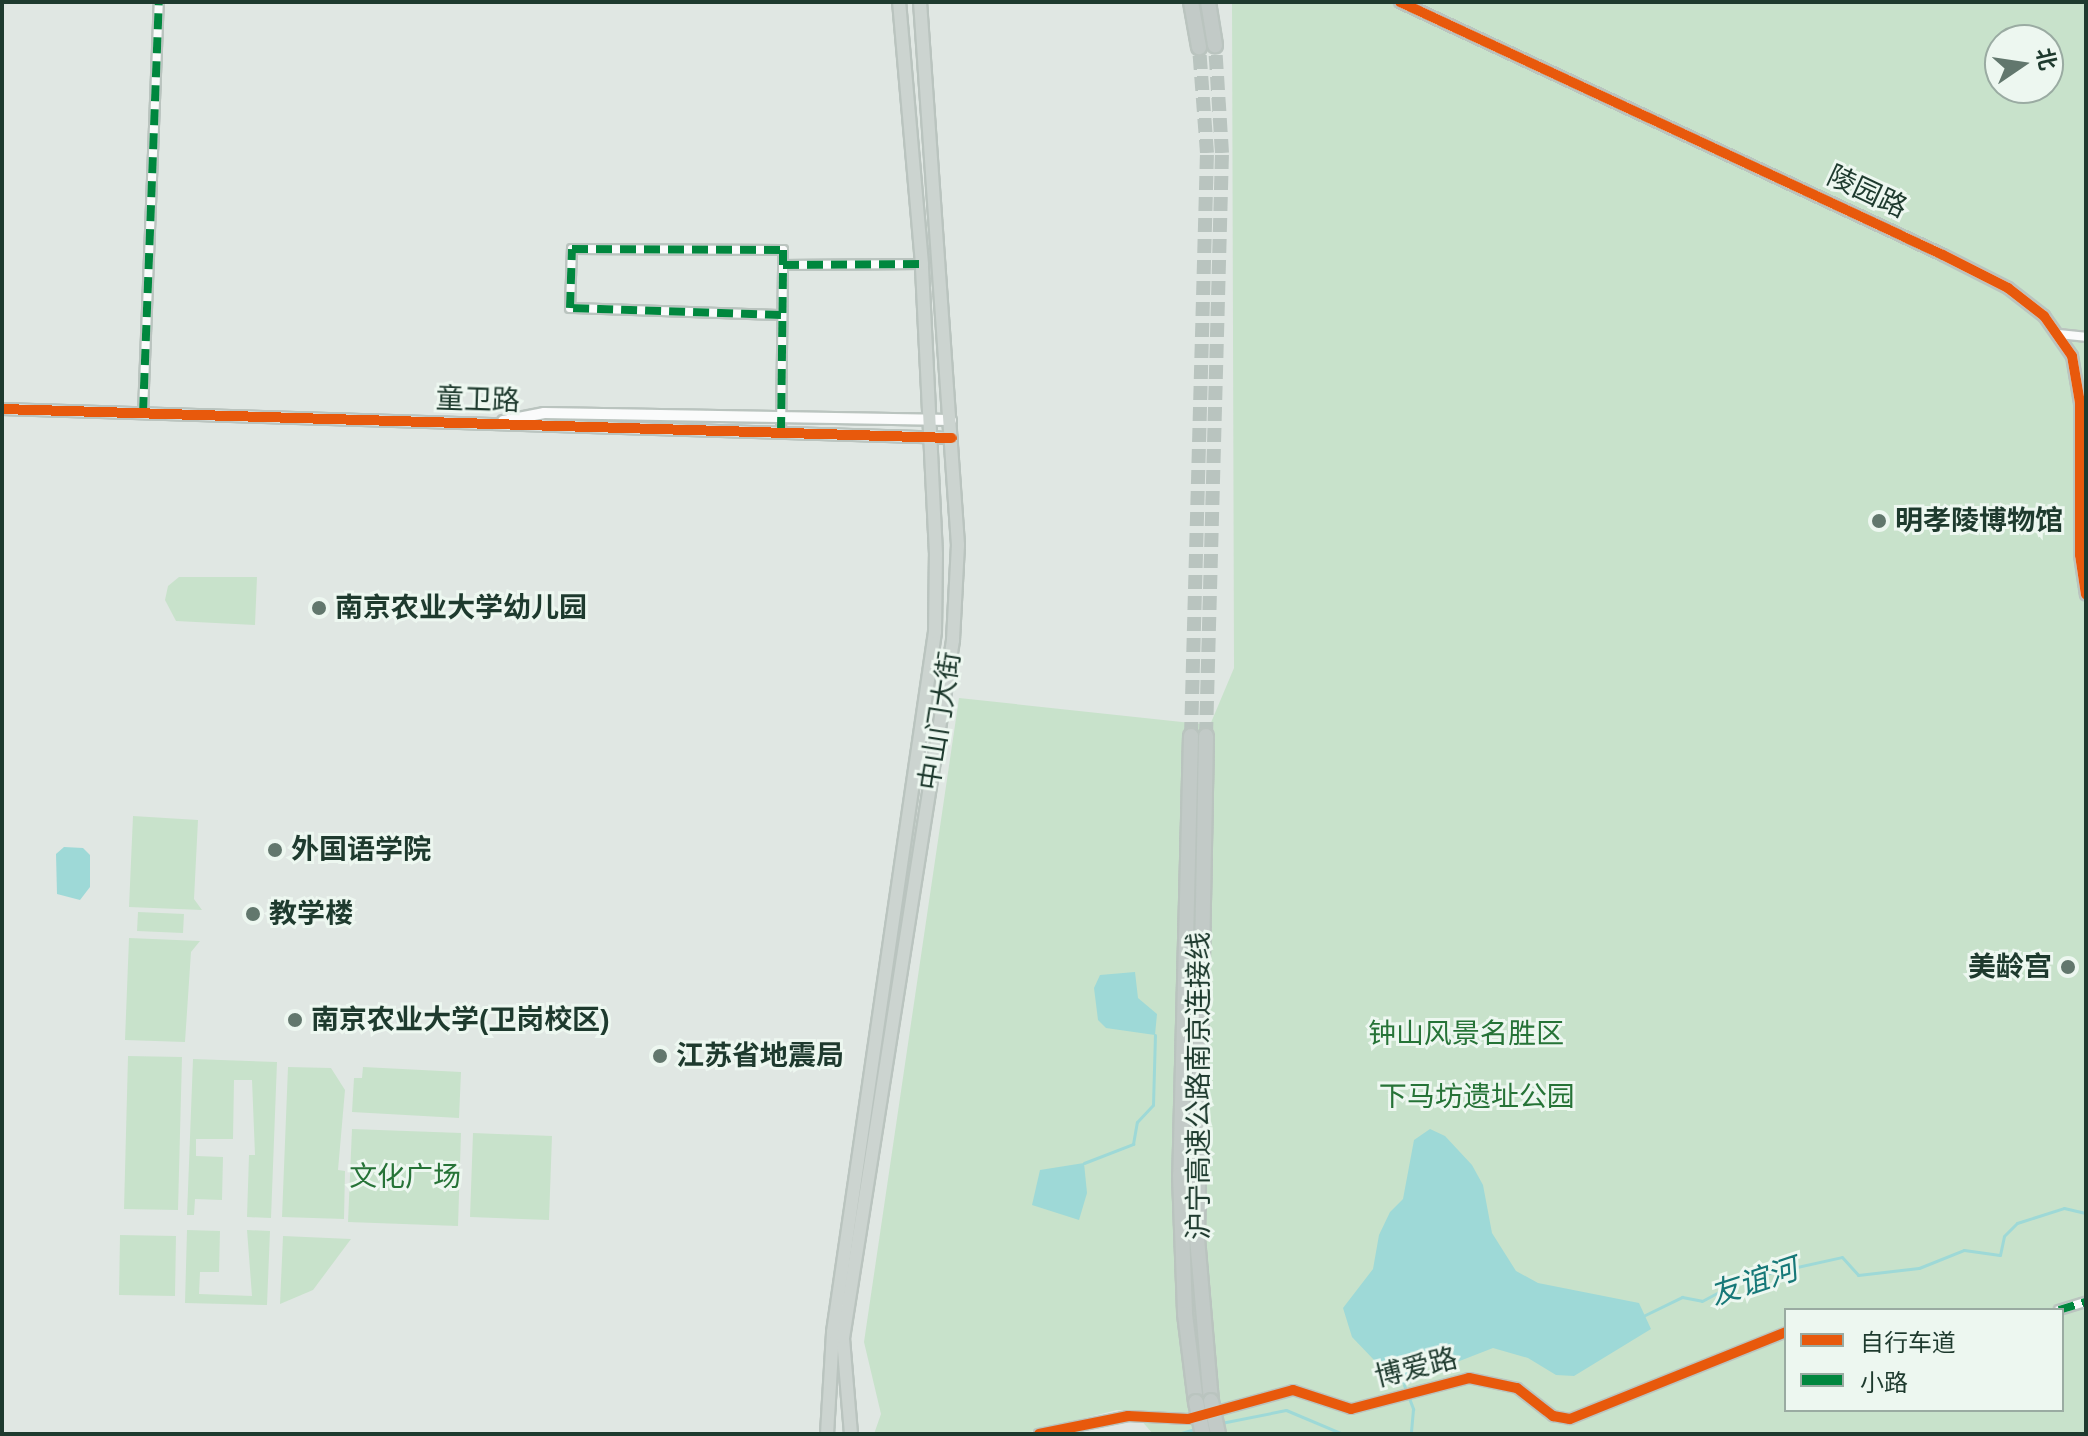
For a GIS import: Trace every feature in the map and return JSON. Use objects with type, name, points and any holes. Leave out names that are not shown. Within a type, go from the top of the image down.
[{"type":"highway","points":[[1191,2],[1207,46],[1208,2]]},
{"type":"highway","name":"沪宁高速公路南京连接线","points":[[1198,736],[1180,1175],[1185,1314],[1204,1401],[1218,1434]]},
{"type":"highway","name":"沪宁高速公路南京连接线","points":[[1203,1434],[1204,1401]]},
{"type":"main road","name":"中山门大街","points":[[827,1434],[833,1332],[930,677],[936,554],[932,438],[922,264],[899,2]]},
{"type":"main road","name":"中山门大街","points":[[851,1434],[843,1338],[953,640],[958,545],[920,2]]},
{"type":"street","points":[[143,413],[159,2]]},
{"type":"street","name":"陵园路","points":[[1400,2],[1995,281],[2044,316],[2072,356],[2080,403],[2080,555],[2086,595]]},
{"type":"street","points":[[781,315],[570,308],[572,249],[783,250],[781,433]]},
{"type":"street","points":[[783,265],[922,264]]},
{"type":"street","points":[[2058,334],[2086,337]]},
{"type":"street","name":"童卫路","points":[[2,409],[952,438]]},
{"type":"street","name":"童卫路","points":[[486,425],[544,413],[951,420]]},
{"type":"street","points":[[2064,1309],[2086,1302]]},
{"type":"street","name":"博爱路","points":[[1039,1434],[1128,1416],[1188,1419],[1293,1390],[1351,1409],[1469,1378],[1495,1379],[1531,1396],[1553,1416],[1570,1419],[1784,1333]]},
{"type":"green space","name":"钟山风景名胜区","points":[[1232,2],[2086,2],[2086,1434],[1153,1434],[1133,1411],[1117,1410],[1022,1434],[874,1434],[881,1414],[864,1342],[959,698],[1210,725],[1234,668]]},
{"type":"green space","points":[[179,577],[257,577],[255,625],[176,621],[165,600],[168,586]]},
{"type":"green space","points":[[133,816],[198,820],[194,899],[202,910],[129,907]]},
{"type":"green space","points":[[138,912],[184,914],[183,933],[137,931]]},
{"type":"green space","points":[[129,938],[200,941],[191,952],[185,1042],[125,1040]]},
{"type":"green space","points":[[128,1056],[182,1057],[178,1210],[124,1209]]},
{"type":"green space","points":[[193,1059],[277,1062],[271,1218],[247,1217],[249,1155],[255,1155],[252,1080],[234,1080],[233,1139],[196,1139],[196,1156],[223,1157],[222,1200],[195,1199],[194,1215],[187,1215]]},
{"type":"green space","points":[[288,1067],[331,1068],[345,1090],[338,1170],[345,1171],[344,1219],[282,1217]]},
{"type":"green space","points":[[363,1067],[461,1072],[459,1118],[352,1112],[354,1078],[362,1078]]},
{"type":"green space","name":"文化广场","points":[[352,1129],[461,1133],[458,1226],[348,1222]]},
{"type":"green space","points":[[473,1133],[552,1136],[549,1220],[470,1217]]},
{"type":"green space","points":[[187,1230],[220,1231],[219,1272],[200,1272],[199,1294],[252,1296],[247,1230],[270,1231],[267,1305],[185,1303]]},
{"type":"green space","points":[[120,1235],[176,1236],[175,1296],[119,1295]]},
{"type":"green space","points":[[283,1236],[351,1239],[313,1290],[280,1304]]},
{"type":"water","points":[[64,847],[83,848],[90,855],[90,887],[80,900],[57,894],[56,854]]},
{"type":"water","points":[[1135,972],[1138,998],[1157,1014],[1155,1035],[1106,1028],[1098,1020],[1094,988],[1100,975]]},
{"type":"water","points":[[1430,1129],[1445,1136],[1472,1165],[1483,1185],[1492,1233],[1516,1271],[1538,1283],[1639,1303],[1651,1329],[1574,1376],[1556,1375],[1528,1358],[1493,1348],[1457,1362],[1431,1356],[1422,1360],[1414,1382],[1398,1385],[1352,1337],[1343,1308],[1373,1269],[1379,1235],[1390,1212],[1403,1199],[1414,1140]]},
{"type":"water","points":[[1084,1163],[1087,1193],[1079,1220],[1032,1205],[1040,1170]]},
{"type":"waterway","points":[[1084,1163],[1133,1144],[1137,1122],[1153,1105],[1155,1035]]},
{"type":"waterway","name":"友谊河","points":[[1641,1317],[1682,1297],[1702,1301],[1743,1279],[1842,1257],[1858,1275],[1919,1268],[1964,1250],[2000,1255],[2004,1236],[2017,1223],[2064,1208],[2086,1213]]},
{"type":"waterway","name":"友谊河","points":[[1404,1385],[1413,1409],[1411,1434]]},
{"type":"waterway","name":"友谊河","points":[[1221,1423],[1286,1410],[1343,1434]]},
{"type":"waterway","name":"友谊河","points":[[1178,1434],[1198,1428]]},
{"type":"tunnel","points":[[1206,736],[1222,153],[1215,45]]},
{"type":"tunnel","points":[[1191,736],[1207,153],[1199,47]]},
{"type":"marked path","points":[[143,413],[159,2]]},
{"type":"marked path","points":[[781,315],[570,308],[572,249],[783,250],[783,265],[922,264]]},
{"type":"marked path","points":[[781,433],[783,265]]},
{"type":"marked path","points":[[2064,1309],[2086,1302]]},
{"type":"cycle path","points":[[1400,2],[1943,255],[2008,288],[2044,316],[2072,356],[2080,403],[2080,555],[2086,595]]},
{"type":"cycle path","points":[[2,409],[952,438]]},
{"type":"cycle path","points":[[1039,1434],[1128,1416],[1188,1419],[1293,1390],[1351,1409],[1469,1378],[1517,1388],[1553,1416],[1570,1419],[1784,1333]]},
{"type":"place","name":"明孝陵博物馆","points":[[1879,521]]},
{"type":"place","name":"南京农业大学幼儿园","points":[[319,608]]},
{"type":"place","name":"外国语学院","points":[[275,850]]},
{"type":"place","name":"教学楼","points":[[253,914]]},
{"type":"place","name":"美龄宫","points":[[2068,967]]},
{"type":"place","name":"南京农业大学(卫岗校区)","points":[[295,1020]]},
{"type":"place","name":"江苏省地震局","points":[[660,1056]]},
{"type":"park label","name":"下马坊遗址公园","points":[[1477,1097]]}]
